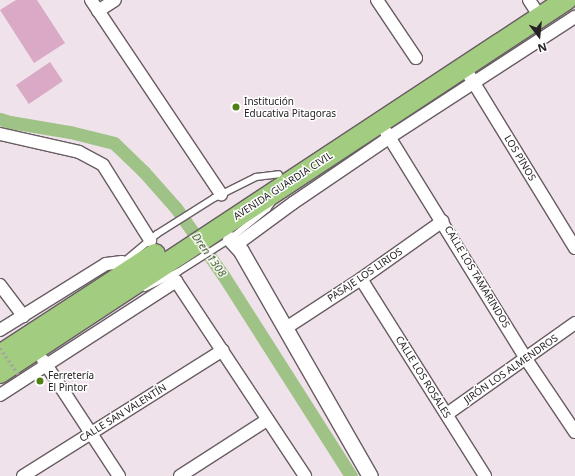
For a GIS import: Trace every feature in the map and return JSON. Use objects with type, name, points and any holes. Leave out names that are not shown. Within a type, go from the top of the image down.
[{"type":"highway","name":"AVENIDA GUARDIA CIVIL","points":[[0,356],[94,302],[166,250],[220,230],[282,180],[537,6],[566,0]]},
{"type":"highway","name":"AVENIDA GUARDIA CIVIL","points":[[282,180],[385,130],[469,75],[537,6]]},
{"type":"highway","name":"AVENIDA GUARDIA CIVIL","points":[[0,373],[41,357],[94,302]]},
{"type":"street","points":[[91,0],[221,194]]},
{"type":"street","points":[[98,11],[115,0]]},
{"type":"street","points":[[378,0],[416,58]]},
{"type":"street","points":[[469,75],[575,17]]},
{"type":"street","name":"LOS PINOS","points":[[469,75],[575,248]]},
{"type":"street","points":[[370,476],[241,251],[220,230],[293,203],[385,130]]},
{"type":"street","name":"CALLE LOS TAMARINDOS","points":[[385,130],[443,221],[526,359],[575,432]]},
{"type":"street","points":[[0,134],[79,152],[103,165],[166,250]]},
{"type":"street","name":"PASAJE LOS LIRIOS","points":[[286,328],[361,279],[443,221]]},
{"type":"street","points":[[0,330],[106,264],[120,265]]},
{"type":"street","name":"CALLE LOS ROSALES","points":[[361,279],[485,476]]},
{"type":"street","points":[[0,395],[41,357],[176,281],[305,476]]},
{"type":"street","points":[[0,284],[23,316]]},
{"type":"street","name":"JIRÓN LOS ALMENDROS","points":[[447,414],[575,324]]},
{"type":"street","name":"CALLE SAN VALENTÍN","points":[[24,476],[91,432],[223,350]]},
{"type":"street","points":[[41,357],[119,476]]},
{"type":"street","points":[[180,476],[267,420]]},
{"type":"lane","points":[[120,265],[220,230],[267,209],[282,180],[256,177],[221,194],[220,230]]},
{"type":"lane","points":[[94,302],[162,281],[166,250]]},
{"type":"lane","points":[[94,302],[112,274]]},
{"type":"path","points":[[0,348],[20,377]]},
{"type":"shaded area","points":[[16,0],[37,0],[65,43],[34,63],[0,10]]},
{"type":"shaded area","points":[[50,62],[63,81],[29,104],[16,85]]},
{"type":"waterway","name":"Dren 1308","points":[[0,119],[70,132],[114,143],[144,172],[176,208],[223,275],[351,476]]},
{"type":"place","name":"Institución Educativa Pitagoras","points":[[236,107]]},
{"type":"place","name":"Ferretería El Pintor","points":[[40,381]]}]
